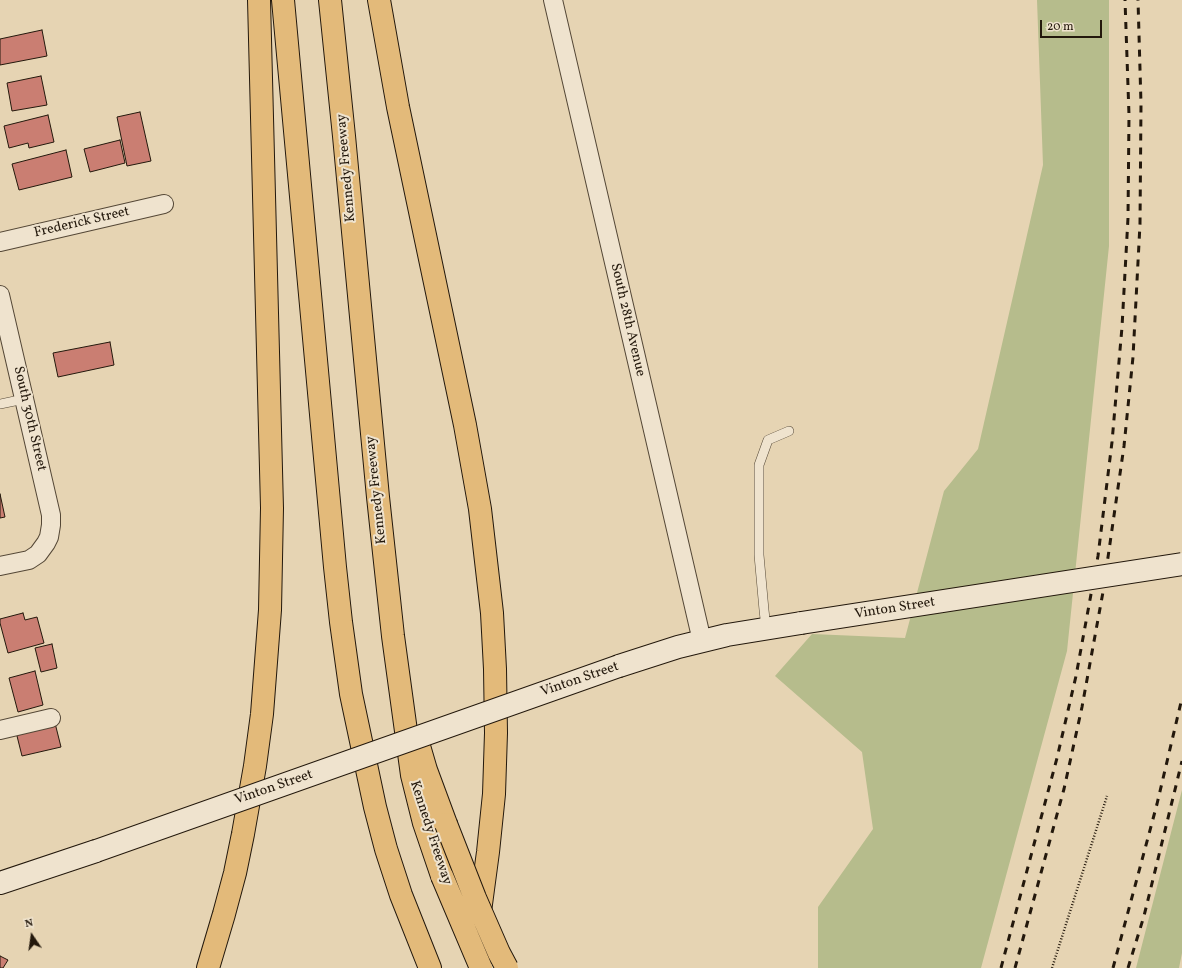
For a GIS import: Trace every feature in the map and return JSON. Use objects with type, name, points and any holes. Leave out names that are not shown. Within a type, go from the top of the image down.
[{"type":"highway","points":[[208,968],[235,873],[255,766],[262,714],[270,610],[272,508],[259,0]]},
{"type":"highway","points":[[284,0],[335,567],[351,694],[375,807],[386,849],[401,895],[427,961]]},
{"type":"highway","name":"Kennedy Freeway","points":[[330,0],[378,497],[400,688],[412,775],[424,823],[442,876],[481,968]]},
{"type":"highway","points":[[379,0],[398,106],[465,425],[480,509],[492,613],[496,733],[494,794],[473,968]]},
{"type":"highway","points":[[400,688],[426,770],[446,824],[475,898],[507,968]]},
{"type":"street","name":"South 28th Avenue","points":[[553,0],[702,641]]},
{"type":"street","name":"Frederick Street","points":[[0,242],[164,204]]},
{"type":"street","name":"South 30th Street","points":[[0,295],[51,515],[49,538],[38,554],[29,560],[0,566]]},
{"type":"street","name":"Vinton Street","points":[[0,883],[96,851],[619,666],[678,647],[727,635],[766,628],[1182,564]]},
{"type":"street","points":[[0,730],[50,718]]},
{"type":"lane","points":[[0,404],[24,399]]},
{"type":"lane","points":[[766,628],[759,555],[758,465],[768,440],[789,431]]},
{"type":"path","points":[[1052,968],[1107,796]]},
{"type":"green space","points":[[1037,0],[1109,0],[1109,246],[1067,651],[981,968],[818,968],[818,907],[873,829],[862,752],[775,676],[812,634],[905,638],[944,491],[978,449],[1043,165]]},
{"type":"green space","points":[[1182,790],[1182,953],[1179,968],[1136,968]]},
{"type":"building","points":[[42,30],[47,56],[0,65],[0,39]]},
{"type":"building","points":[[41,76],[47,105],[12,111],[7,83]]},
{"type":"building","points":[[140,112],[151,161],[127,166],[117,117]]},
{"type":"building","points":[[48,115],[54,142],[29,148],[28,143],[9,148],[4,126]]},
{"type":"building","points":[[120,140],[125,163],[90,172],[84,149]]},
{"type":"building","points":[[66,150],[72,177],[19,190],[12,164]]},
{"type":"building","points":[[110,342],[114,365],[58,377],[53,353]]},
{"type":"building","points":[[0,494],[5,517],[0,518]]},
{"type":"building","points":[[23,613],[25,620],[37,617],[44,643],[8,653],[0,619]]},
{"type":"building","points":[[52,644],[57,668],[41,672],[35,648]]},
{"type":"building","points":[[35,671],[43,705],[18,712],[9,678]]},
{"type":"building","points":[[55,723],[61,747],[22,756],[16,732]]},
{"type":"building","points":[[0,956],[8,960],[3,968],[0,968]]},
{"type":"railway","points":[[1001,968],[1057,758],[1076,676],[1098,556],[1112,442],[1122,327],[1128,218],[1129,115],[1125,0]]},
{"type":"railway","points":[[1015,968],[1064,789],[1082,707],[1103,592],[1124,446],[1133,357],[1140,224],[1141,104],[1138,0]]},
{"type":"railway","points":[[1113,968],[1157,804],[1182,698]]},
{"type":"railway","points":[[1128,968],[1144,916],[1182,761]]}]
